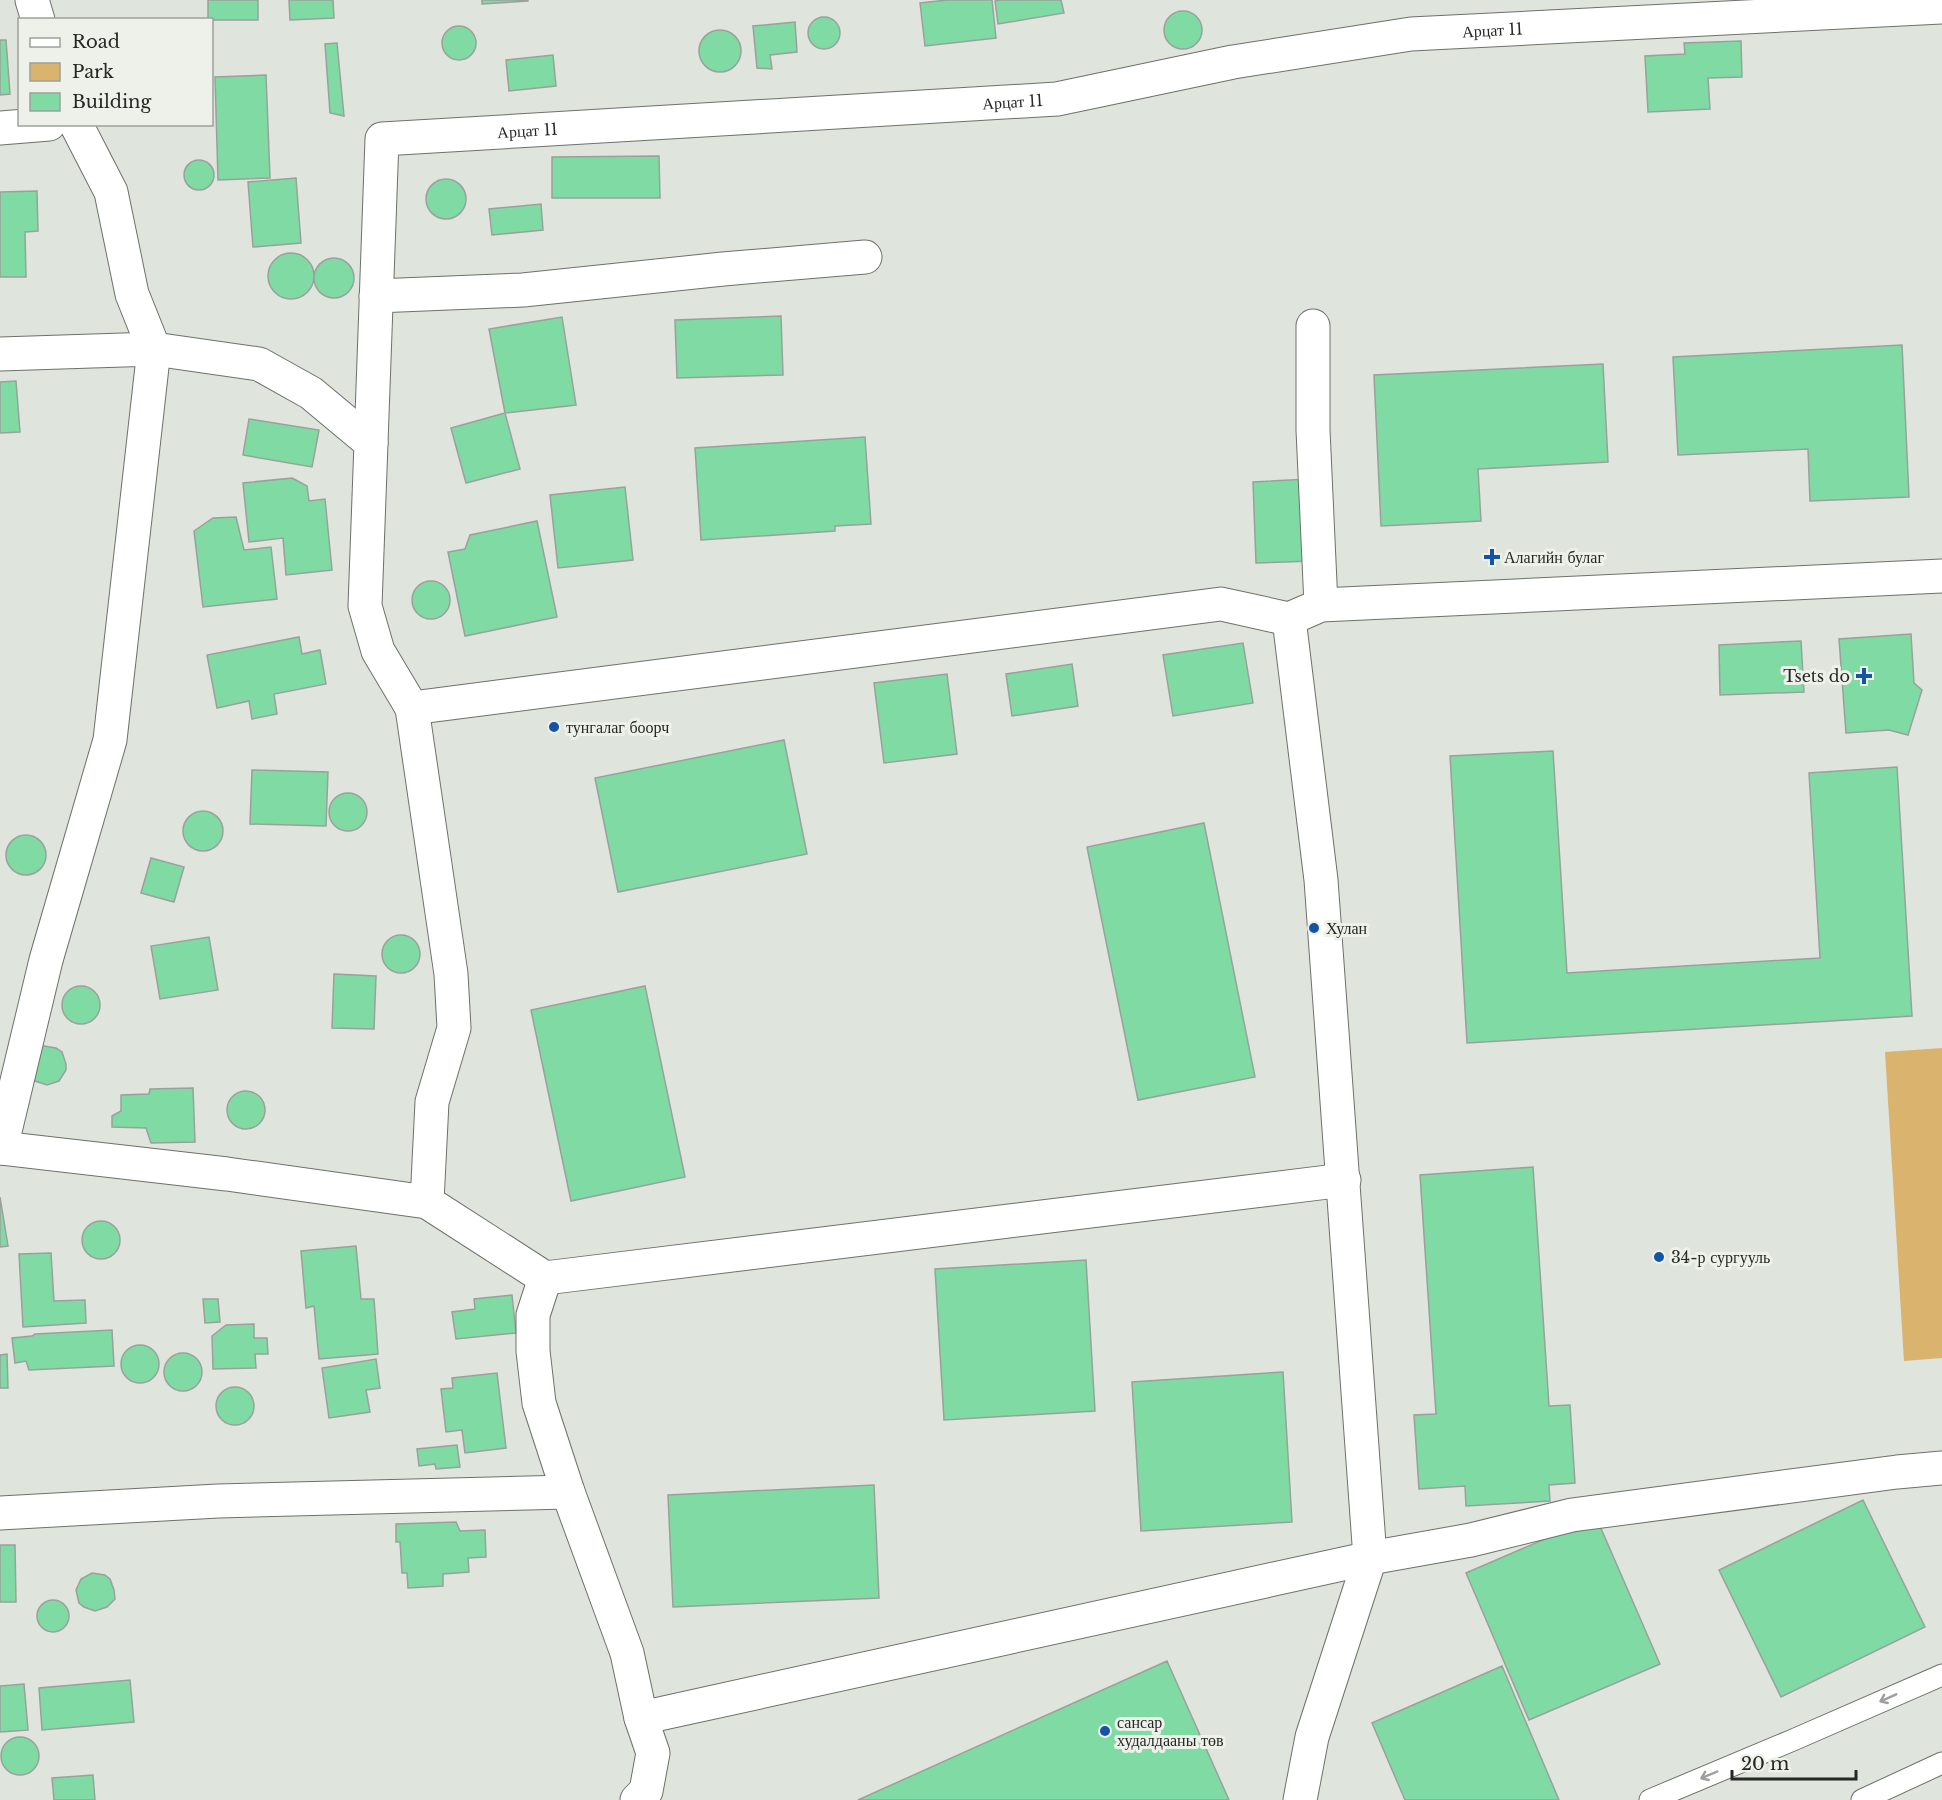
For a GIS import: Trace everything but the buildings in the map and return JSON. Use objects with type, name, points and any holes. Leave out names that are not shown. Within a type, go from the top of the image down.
[{"type":"street","points":[[32,0],[38,18]]},
{"type":"street","name":"Арцат 11","points":[[412,708],[378,651],[365,606],[382,139],[1057,99],[1233,62],[1411,34],[1942,7]]},
{"type":"street","points":[[0,128],[24,126]]},
{"type":"street","points":[[77,126],[111,192],[132,294],[154,349],[110,740],[46,960],[0,1148],[227,1174],[427,1202],[545,1278],[1344,1180]]},
{"type":"street","points":[[376,296],[524,290],[866,257]]},
{"type":"street","points":[[1313,326],[1313,430],[1321,605]]},
{"type":"street","points":[[0,354],[154,349],[259,364],[311,393],[371,443]]},
{"type":"street","points":[[427,1202],[432,1102],[454,1028],[451,974],[412,708],[1221,604],[1289,619],[1321,605],[1942,576]]},
{"type":"street","points":[[1289,619],[1321,879],[1370,1558],[1312,1737],[1300,1800]]},
{"type":"street","points":[[545,1278],[533,1315],[533,1351],[539,1403],[568,1492],[627,1653],[642,1718],[653,1753],[646,1791],[637,1800]]},
{"type":"street","points":[[642,1718],[1370,1558],[1471,1540],[1572,1515],[1942,1468]]},
{"type":"street","points":[[0,1513],[218,1501],[568,1492]]},
{"type":"lane","points":[[1650,1800],[1942,1675]]},
{"type":"lane","points":[[1862,1800],[1942,1763]]},
{"type":"green space","points":[[1942,1048],[1942,1358],[1904,1361],[1885,1052]]},
{"type":"place","name":"Алагийн булаг","points":[[1492,557]]},
{"type":"place","name":"Tsets do","points":[[1864,676]]},
{"type":"place","name":"тунгалаг боорч","points":[[554,727]]},
{"type":"place","name":"Хулан","points":[[1314,928]]},
{"type":"place","name":"34-р сургууль","points":[[1659,1257]]},
{"type":"place","name":"сансар худалдааны төв","points":[[1105,1731]]}]
